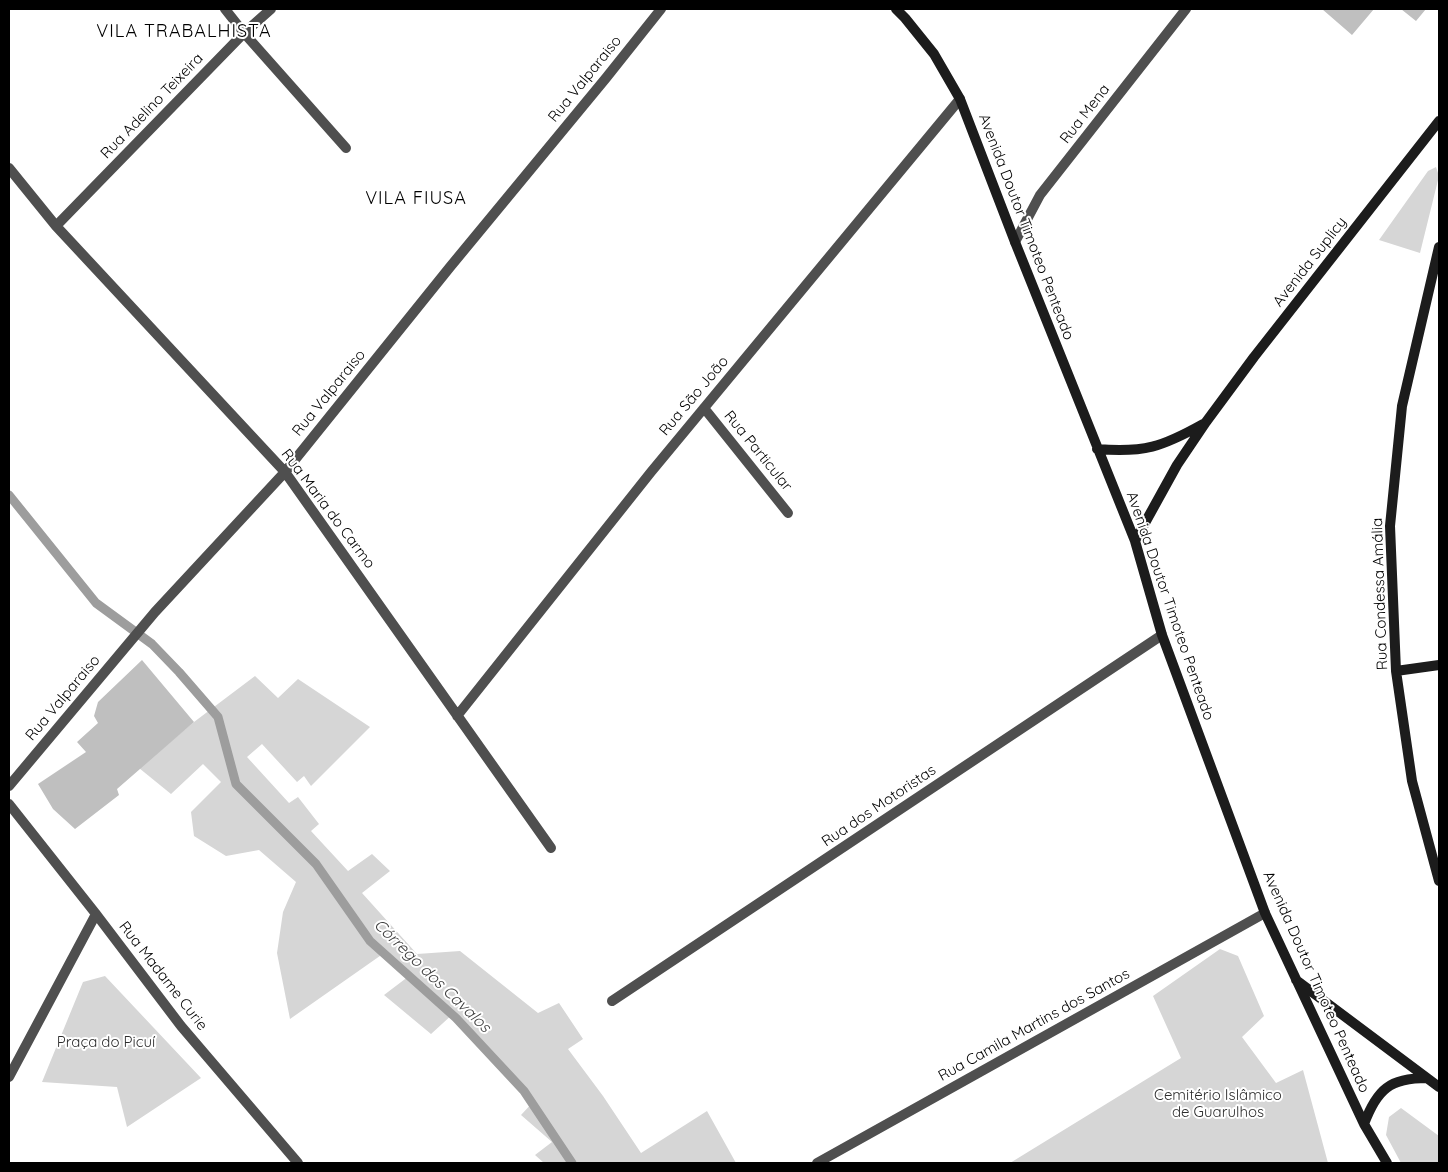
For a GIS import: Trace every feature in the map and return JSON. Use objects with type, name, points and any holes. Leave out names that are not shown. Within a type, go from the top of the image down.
[{"type":"street","points":[[225,9],[244,34],[346,148]]},
{"type":"street","name":"Rua Adelino Teixeira","points":[[56,226],[244,34],[271,9]]},
{"type":"street","name":"Rua Valparaiso","points":[[9,786],[149,619],[285,472],[661,9]]},
{"type":"street","name":"Avenida Doutor Timoteo Penteado","points":[[896,9],[934,54],[960,99],[1015,242],[1135,541],[1162,635],[1265,913],[1364,1124],[1375,1146],[1387,1163]]},
{"type":"street","name":"Rua Mena","points":[[1015,242],[1040,195],[1186,9]]},
{"type":"street","name":"Rua São João","points":[[457,716],[650,472],[960,99]]},
{"type":"street","name":"Avenida Suplicy","points":[[1135,541],[1178,465],[1206,422],[1439,121]]},
{"type":"street","name":"Rua Maria do Carmo","points":[[9,168],[56,226],[285,472],[551,848]]},
{"type":"street","name":"Rua Condessa Amália","points":[[1439,247],[1402,415],[1390,526],[1396,671],[1412,781],[1439,880]]},
{"type":"street","name":"Rua Particular","points":[[704,408],[788,513]]},
{"type":"street","name":"Avenida Suplicy","points":[[1097,449],[1137,450],[1160,445],[1206,422]]},
{"type":"street","name":"Rua dos Motoristas","points":[[612,1002],[1162,635]]},
{"type":"street","points":[[1396,671],[1439,665]]},
{"type":"street","name":"Rua Madame Curie","points":[[9,804],[181,1026],[298,1163]]},
{"type":"street","name":"Rua Camila Martins dos Santos","points":[[817,1163],[1265,913]]},
{"type":"street","points":[[9,1077],[96,914]]},
{"type":"street","points":[[1295,979],[1439,1087]]},
{"type":"street","points":[[1364,1124],[1370,1107],[1379,1094],[1388,1087],[1408,1078],[1439,1080]]},
{"type":"green space","points":[[1436,167],[1439,176],[1420,253],[1379,240],[1428,171]]},
{"type":"green space","points":[[255,676],[278,698],[298,679],[370,727],[311,786],[304,776],[297,782],[262,744],[247,757],[289,803],[298,797],[319,824],[311,831],[348,871],[372,854],[390,871],[362,893],[417,954],[460,951],[538,1013],[559,1003],[583,1039],[568,1049],[603,1096],[641,1153],[707,1111],[736,1163],[544,1163],[535,1155],[552,1142],[521,1115],[534,1101],[454,1013],[431,1034],[384,995],[409,976],[387,951],[290,1019],[277,953],[283,912],[296,882],[259,850],[226,856],[194,836],[191,812],[221,782],[203,764],[171,794],[139,768],[194,722]]},
{"type":"green space","name":"Cemitério Islâmico de Guarulhos","points":[[1220,949],[1238,956],[1264,1016],[1242,1037],[1276,1083],[1303,1070],[1328,1163],[1010,1163],[1181,1058],[1153,996]]},
{"type":"green space","name":"Praça do Picuí","points":[[105,976],[201,1078],[127,1127],[117,1087],[42,1082],[83,982]]},
{"type":"green space","points":[[1401,1108],[1439,1136],[1439,1163],[1401,1163],[1386,1135],[1389,1117]]},
{"type":"building","points":[[1322,9],[1374,9],[1352,35]]},
{"type":"building","points":[[1401,9],[1426,9],[1416,21]]},
{"type":"building","points":[[142,660],[194,722],[117,789],[119,795],[75,829],[53,809],[38,784],[86,752],[77,742],[98,723],[94,716],[98,702]]},
{"type":"waterway","name":"Córrego dos Cavalos","points":[[9,495],[96,603],[152,644],[218,717],[236,784],[316,864],[370,941],[456,1018],[524,1091],[572,1163]]},
{"type":"district","name":"VILA TRABALHISTA","points":[[184,32]]},
{"type":"district","name":"VILA FIUSA","points":[[416,199]]}]
